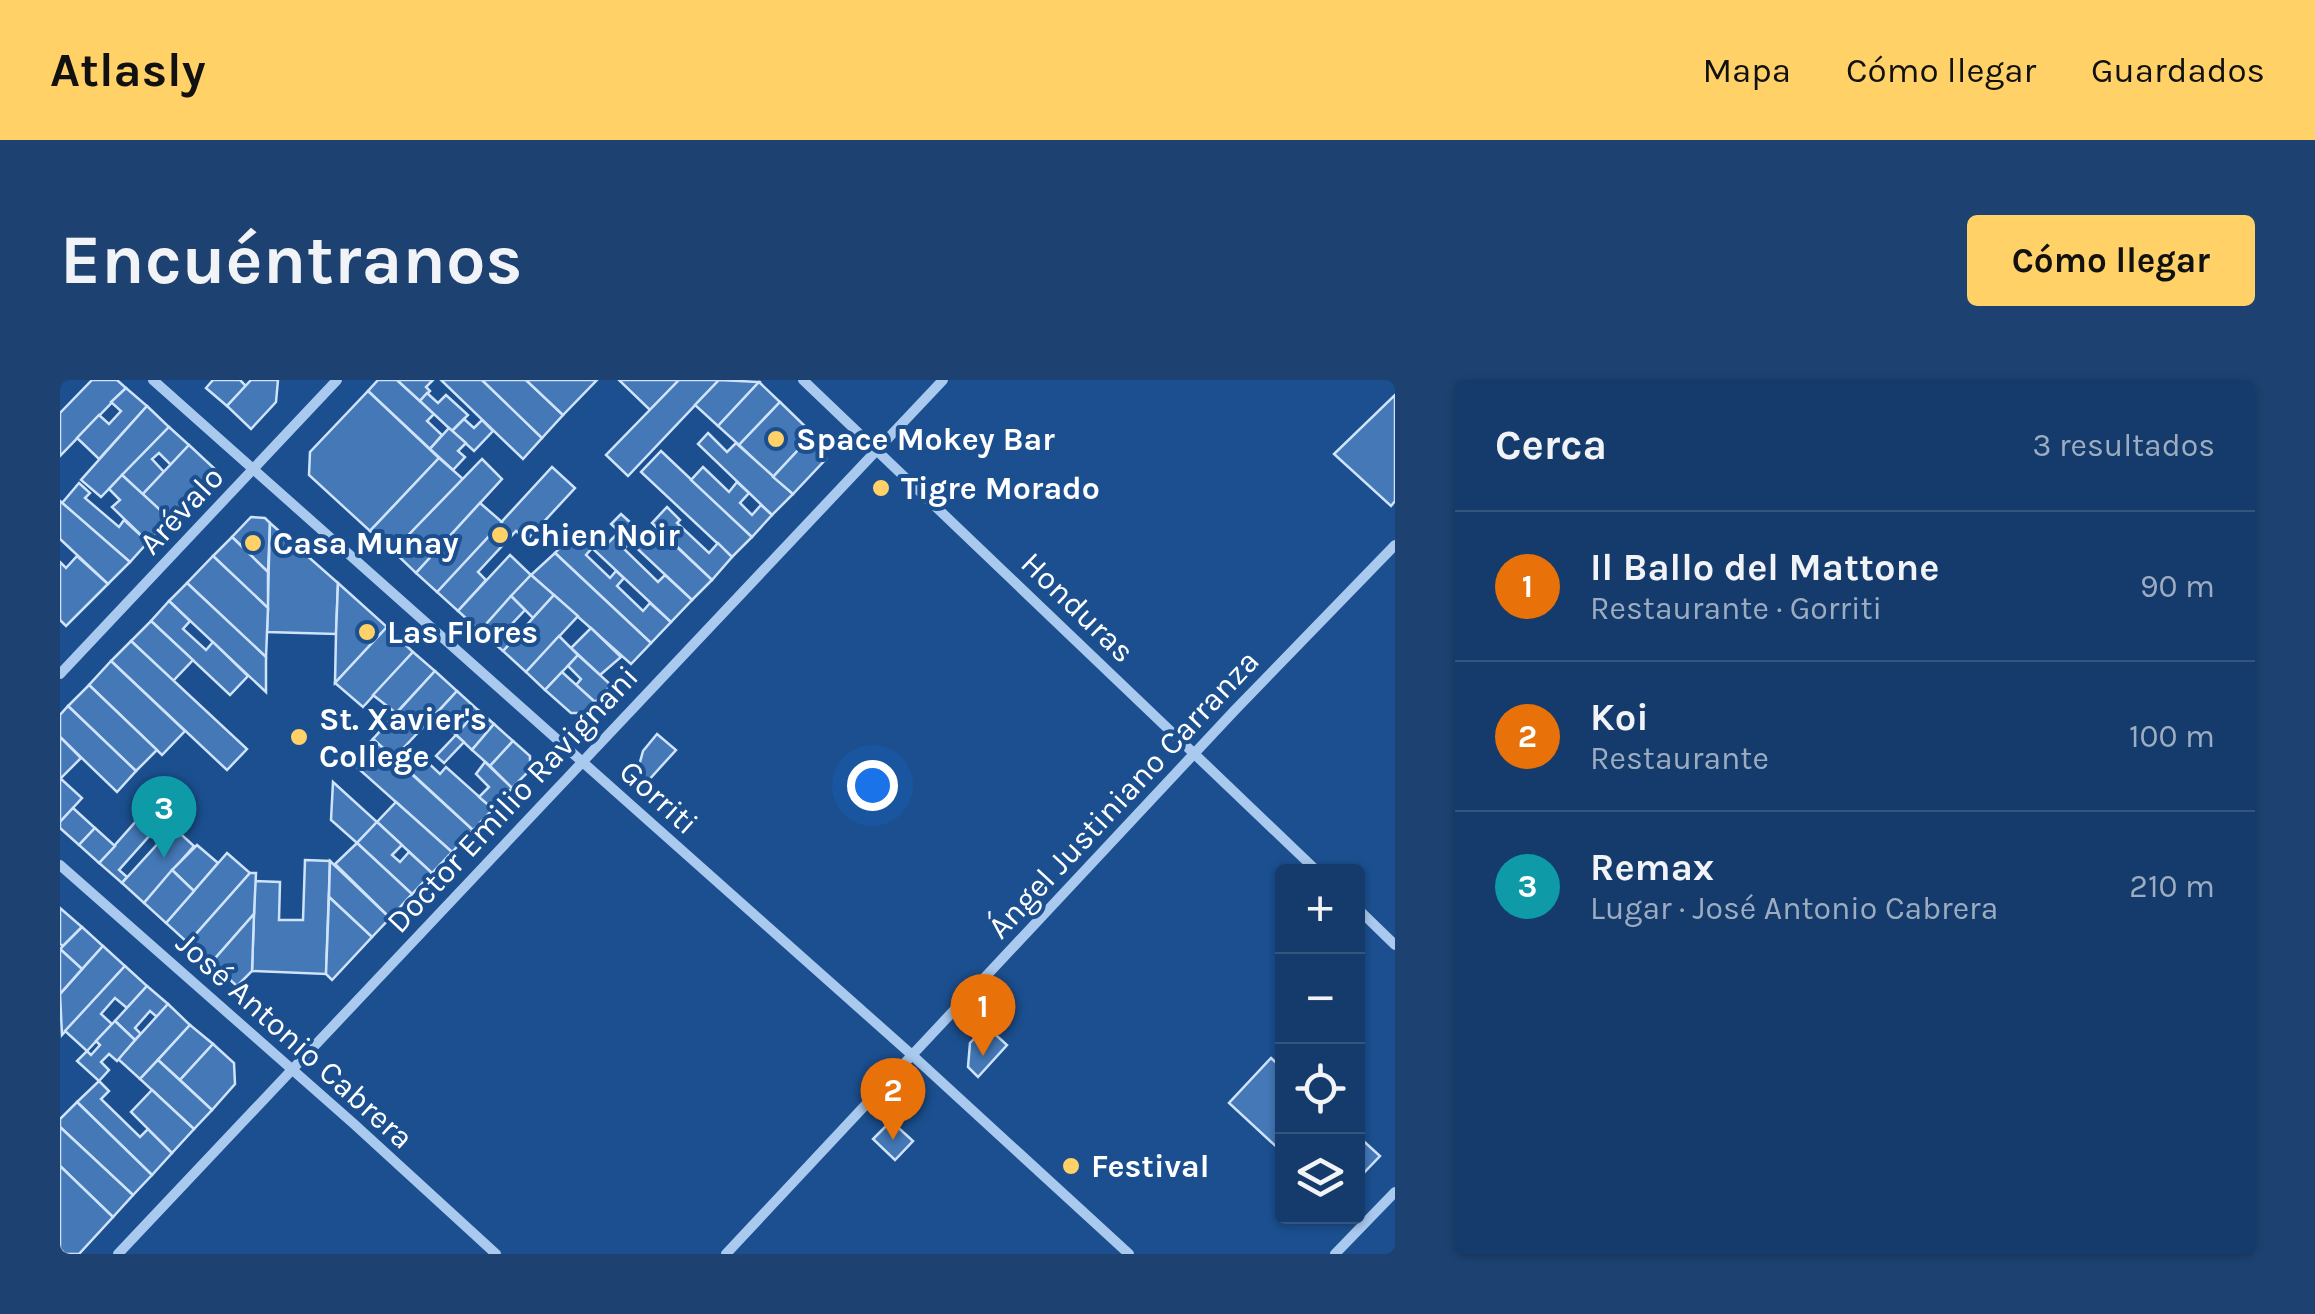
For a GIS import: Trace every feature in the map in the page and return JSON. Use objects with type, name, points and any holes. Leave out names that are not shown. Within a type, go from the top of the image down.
[{"type":"street","name":"Gorriti","points":[[153,380],[1130,1254]]},
{"type":"street","name":"Arévalo","points":[[60,674],[338,380]]},
{"type":"street","name":"Honduras","points":[[803,380],[1310,864]]},
{"type":"street","name":"Doctor Emilio Ravignani","points":[[118,1254],[942,380]]},
{"type":"street","name":"Ángel Justiniano Carranza","points":[[726,1254],[1395,545]]},
{"type":"street","name":"José Antonio Cabrera","points":[[60,865],[496,1254]]},
{"type":"street","points":[[1365,916],[1395,945]]},
{"type":"street","points":[[1336,1254],[1395,1192]]},
{"type":"building","points":[[92,380],[117,380],[126,388],[60,456],[60,413]]},
{"type":"building","points":[[213,380],[240,380],[246,386],[227,406],[206,388]]},
{"type":"building","points":[[251,380],[278,380],[276,402],[251,429],[227,406]]},
{"type":"building","points":[[378,380],[397,380],[434,414],[427,421],[442,435],[430,449],[368,391]]},
{"type":"building","points":[[397,380],[433,380],[426,387],[430,391],[420,401]]},
{"type":"building","points":[[441,380],[482,380],[542,438],[523,459]]},
{"type":"building","points":[[482,380],[526,380],[563,415],[542,438]]},
{"type":"building","points":[[526,380],[597,380],[563,415]]},
{"type":"building","points":[[619,380],[679,380],[650,410]]},
{"type":"building","points":[[679,380],[719,380],[628,476],[606,455]]},
{"type":"building","points":[[719,380],[759,382],[718,426],[695,405]]},
{"type":"building","points":[[759,382],[780,402],[739,445],[718,426]]},
{"type":"building","points":[[126,388],[147,406],[99,459],[77,438],[99,415],[109,424],[121,411],[111,402]]},
{"type":"building","points":[[368,391],[439,458],[370,531],[309,475],[310,452]]},
{"type":"building","points":[[427,393],[438,403],[446,395],[468,415],[452,431],[420,401]]},
{"type":"building","points":[[1395,395],[1395,501],[1391,506],[1334,454]]},
{"type":"building","name":"Space Mokey Bar","points":[[780,402],[813,434],[773,477],[739,445]]},
{"type":"building","points":[[147,406],[169,427],[101,497],[81,480]]},
{"type":"building","points":[[464,419],[474,428],[482,420],[493,431],[474,451],[452,431]]},
{"type":"building","points":[[169,427],[189,445],[171,465],[159,453],[152,459],[164,472],[142,495],[122,475]]},
{"type":"building","points":[[449,428],[466,443],[458,451],[465,457],[453,470],[430,449]]},
{"type":"building","points":[[708,433],[727,452],[736,443],[793,494],[772,515],[698,444]]},
{"type":"building","points":[[813,434],[825,445],[826,459],[793,494],[773,477]]},
{"type":"building","points":[[189,445],[217,471],[170,519],[142,495]]},
{"type":"building","points":[[661,451],[752,537],[732,557],[641,472]]},
{"type":"building","points":[[439,458],[463,479],[393,551],[370,531]]},
{"type":"building","points":[[482,459],[502,479],[416,573],[393,551]]},
{"type":"building","name":"Chien Noir","points":[[552,467],[575,488],[527,540],[516,531],[478,572],[486,580],[458,611],[437,592]]},
{"type":"building","points":[[703,467],[729,492],[737,482],[749,493],[740,503],[752,515],[761,505],[772,515],[752,537],[691,480]]},
{"type":"building","points":[[122,475],[170,519],[148,542],[112,507],[120,500],[109,489]]},
{"type":"building","points":[[79,483],[90,493],[85,498],[119,527],[124,520],[148,542],[130,562],[62,503]]},
{"type":"building","points":[[60,501],[130,562],[108,584],[60,539]]},
{"type":"building","points":[[480,503],[502,522],[437,592],[416,573]]},
{"type":"building","points":[[667,507],[680,520],[677,523],[709,553],[718,543],[732,557],[712,580],[652,523]]},
{"type":"building","points":[[621,514],[654,544],[663,534],[712,580],[692,600],[611,524]]},
{"type":"building","points":[[251,517],[265,518],[270,523],[268,572],[232,537]]},
{"type":"building","points":[[270,523],[338,583],[336,634],[267,632]]},
{"type":"building","points":[[575,532],[592,548],[586,555],[610,578],[616,571],[624,578],[617,586],[643,611],[650,603],[671,622],[651,643],[555,553]]},
{"type":"building","points":[[619,532],[630,542],[624,549],[658,582],[665,575],[692,600],[671,622],[592,548],[603,537],[609,542]]},
{"type":"building","points":[[232,537],[268,572],[268,608],[213,556]]},
{"type":"building","points":[[555,553],[651,643],[631,664],[531,575]]},
{"type":"building","points":[[510,555],[531,575],[480,631],[458,611]]},
{"type":"building","points":[[77,556],[108,584],[66,626],[60,620],[60,562],[66,568]]},
{"type":"building","points":[[213,556],[268,608],[266,657],[187,583]]},
{"type":"building","points":[[531,575],[554,595],[533,618],[511,596]]},
{"type":"building","points":[[187,583],[266,657],[266,692],[169,601]]},
{"type":"building","points":[[338,583],[387,627],[335,683],[336,634]]},
{"type":"building","points":[[554,595],[578,616],[526,672],[503,651]]},
{"type":"building","points":[[511,596],[525,610],[510,626],[518,634],[503,651],[480,631]]},
{"type":"building","points":[[169,601],[190,621],[183,629],[206,650],[213,642],[248,676],[230,695],[151,621]]},
{"type":"building","points":[[151,621],[193,660],[173,681],[131,641]]},
{"type":"building","points":[[387,627],[413,652],[363,707],[335,683]]},
{"type":"building","points":[[591,628],[621,657],[600,675],[571,648]]},
{"type":"building","points":[[559,636],[578,655],[545,690],[526,672]]},
{"type":"building","points":[[131,641],[247,749],[227,770],[111,661]]},
{"type":"building","points":[[413,652],[435,671],[396,713],[373,695]]},
{"type":"building","points":[[578,655],[611,685],[595,702],[576,685],[581,679],[568,666]]},
{"type":"building","points":[[111,661],[185,731],[162,755],[89,685]]},
{"type":"building","points":[[435,671],[457,691],[394,758],[373,739]]},
{"type":"building","points":[[562,672],[595,702],[585,713],[571,713],[545,690]]},
{"type":"building","points":[[89,685],[157,750],[136,771],[68,706]]},
{"type":"building","points":[[457,691],[478,710],[456,735],[435,715]]},
{"type":"building","points":[[68,706],[136,771],[117,792],[60,737],[60,715]]},
{"type":"building","points":[[478,710],[494,724],[472,750],[456,735]]},
{"type":"building","points":[[494,724],[513,741],[490,766],[472,750]]},
{"type":"building","points":[[657,734],[676,750],[647,782],[637,773],[643,751]]},
{"type":"building","points":[[456,735],[464,742],[444,763],[436,756]]},
{"type":"building","points":[[60,737],[81,758],[60,779]]},
{"type":"building","points":[[373,739],[473,830],[452,852],[351,762]]},
{"type":"building","points":[[513,741],[530,756],[530,770],[512,788],[490,766]]},
{"type":"building","points":[[423,758],[440,774],[446,767],[493,809],[473,830],[409,771]]},
{"type":"building","points":[[485,762],[512,788],[493,809],[479,797],[489,787],[476,774]]},
{"type":"building","points":[[60,778],[82,798],[60,822]]},
{"type":"building","points":[[333,782],[377,822],[357,843],[331,820]]},
{"type":"building","points":[[161,793],[176,806],[119,870],[127,877],[122,883],[99,863]]},
{"type":"building","points":[[396,802],[452,852],[432,873],[377,822]]},
{"type":"building","points":[[73,808],[95,828],[79,845],[60,828],[60,822]]},
{"type":"building","points":[[377,822],[402,845],[392,855],[400,862],[409,852],[432,873],[412,894],[357,843]]},
{"type":"building","points":[[173,827],[194,846],[144,903],[122,883]]},
{"type":"building","points":[[95,828],[115,846],[99,863],[79,845]]},
{"type":"building","points":[[357,843],[412,894],[390,918],[335,864]]},
{"type":"building","points":[[197,845],[218,863],[194,891],[172,870]]},
{"type":"building","points":[[227,853],[250,873],[188,943],[166,923]]},
{"type":"building","points":[[305,860],[330,861],[326,974],[252,971],[255,881],[280,882],[279,920],[303,920]]},
{"type":"building","points":[[330,861],[390,918],[372,937],[329,897]]},
{"type":"building","points":[[172,870],[194,891],[166,923],[144,903]]},
{"type":"building","points":[[250,873],[256,873],[254,914],[211,963],[188,943]]},
{"type":"building","points":[[329,897],[372,937],[332,980],[326,974]]},
{"type":"building","points":[[60,908],[82,927],[63,946],[60,944]]},
{"type":"building","points":[[254,914],[252,971],[237,986],[211,963]]},
{"type":"building","points":[[82,927],[103,946],[82,969],[60,949]]},
{"type":"building","points":[[103,946],[125,966],[62,1035],[60,994]]},
{"type":"building","points":[[60,949],[82,969],[60,994]]},
{"type":"building","points":[[125,966],[147,986],[127,1008],[115,998],[101,1014],[112,1024],[87,1051],[65,1031]]},
{"type":"building","points":[[147,986],[168,1004],[157,1017],[150,1011],[135,1028],[141,1034],[135,1040],[115,1021]]},
{"type":"building","points":[[168,1004],[190,1025],[140,1079],[118,1059]]},
{"type":"building","points":[[115,1021],[135,1040],[117,1061],[109,1054],[101,1062],[109,1070],[99,1081],[77,1061],[87,1051],[91,1055],[100,1045],[96,1041]]},
{"type":"building","points":[[190,1025],[213,1044],[180,1080],[158,1060]]},
{"type":"building","points":[[986,1026],[1007,1045],[978,1077],[968,1067],[970,1043]]},
{"type":"building","points":[[213,1044],[234,1063],[235,1084],[212,1110],[180,1080]]},
{"type":"building","points":[[1271,1058],[1275,1062],[1275,1146],[1229,1103]]},
{"type":"building","points":[[158,1060],[212,1110],[194,1129],[140,1079]]},
{"type":"building","points":[[99,1081],[109,1091],[101,1099],[140,1137],[148,1129],[172,1153],[152,1175],[77,1102]]},
{"type":"building","points":[[152,1090],[194,1129],[172,1153],[131,1112]]},
{"type":"building","points":[[77,1102],[152,1175],[133,1195],[60,1127],[60,1119]]},
{"type":"building","points":[[891,1121],[913,1141],[895,1160],[873,1139]]},
{"type":"building","points":[[60,1127],[133,1195],[113,1217],[60,1166]]},
{"type":"building","points":[[1365,1142],[1380,1156],[1365,1172]]},
{"type":"building","points":[[60,1166],[113,1217],[79,1254],[65,1254],[60,1249]]},
{"type":"place","name":"Space Mokey Bar","points":[[776,439]]},
{"type":"place","name":"Tigre Morado","points":[[881,488]]},
{"type":"place","name":"Chien Noir","points":[[500,535]]},
{"type":"place","name":"Casa Munay","points":[[253,543]]},
{"type":"place","name":"Las Flores","points":[[367,632]]},
{"type":"place","name":"St. Xavier's College","points":[[299,737]]},
{"type":"place","name":"Remax","points":[[164,858]]},
{"type":"place","name":"Il Ballo del Mattone","points":[[983,1056]]},
{"type":"place","name":"Koi","points":[[893,1140]]},
{"type":"place","name":"Festival","points":[[1071,1166]]}]
